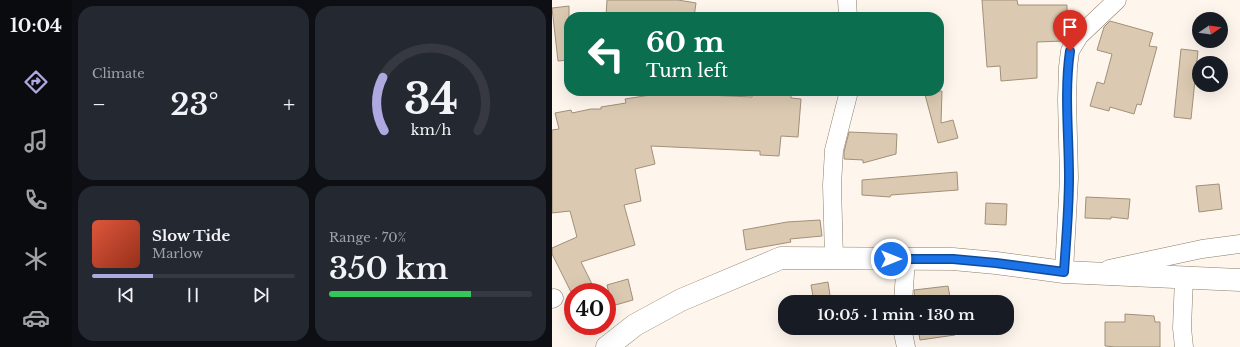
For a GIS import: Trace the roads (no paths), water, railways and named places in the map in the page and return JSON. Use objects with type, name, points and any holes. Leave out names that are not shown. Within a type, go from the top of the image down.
[{"type":"street","points":[[847,0],[848,12]]},
{"type":"street","points":[[1064,272],[1069,178],[1067,100],[1070,51],[1079,36],[1117,0]]},
{"type":"street","points":[[834,258],[832,185],[834,150],[848,96]]},
{"type":"street","points":[[1089,274],[1202,249],[1240,244]]},
{"type":"street","points":[[607,347],[635,325],[681,300],[781,258],[953,259],[1089,274],[1240,280]]},
{"type":"street","points":[[903,295],[906,259]]},
{"type":"street","points":[[1184,278],[1182,328],[1184,347]]},
{"type":"street","points":[[903,335],[906,347]]}]
